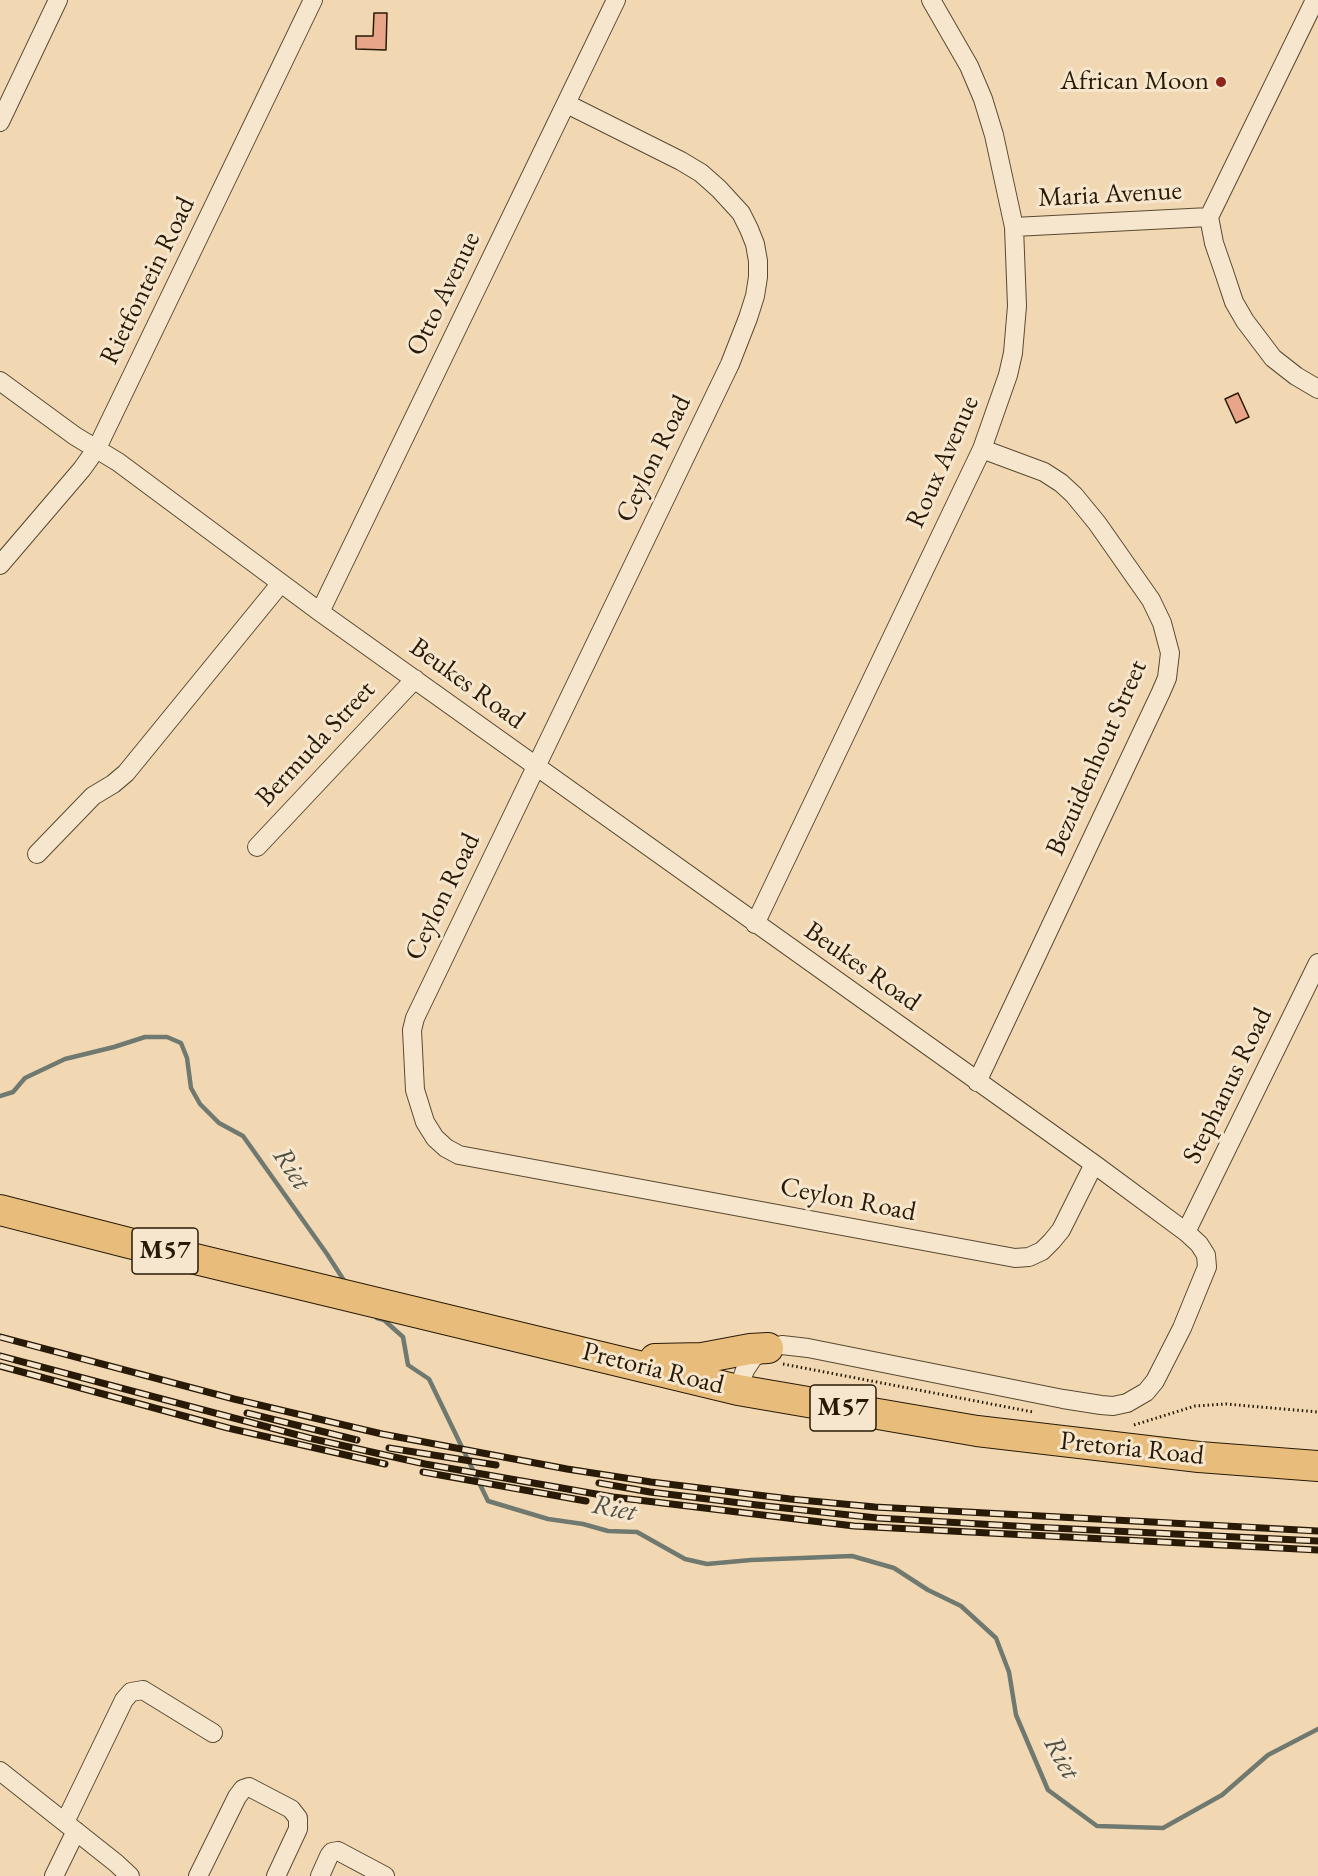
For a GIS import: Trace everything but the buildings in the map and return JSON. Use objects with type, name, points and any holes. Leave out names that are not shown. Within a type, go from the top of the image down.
[{"type":"main road","name":"Pretoria Road","points":[[0,1210],[738,1390],[977,1431],[1188,1456],[1318,1466]]},
{"type":"main road","points":[[622,1361],[685,1359],[767,1349],[766,1376],[776,1397]]},
{"type":"street","points":[[0,122],[58,0]]},
{"type":"street","name":"Rietfontein Road","points":[[0,565],[82,469],[97,448],[313,0]]},
{"type":"street","name":"Otto Avenue","points":[[320,612],[616,0]]},
{"type":"street","name":"Roux Avenue","points":[[754,924],[982,449],[1008,375],[1013,353],[1017,306],[1014,227],[994,135],[983,99],[969,66],[931,0]]},
{"type":"street","points":[[1315,0],[1209,217],[1214,243],[1234,302],[1245,321],[1272,358],[1318,389]]},
{"type":"street","name":"Ceylon Road","points":[[567,104],[681,160],[719,189],[741,213],[749,229],[755,244],[758,277],[748,318],[730,364],[421,1005],[412,1030],[415,1090],[425,1122],[435,1138],[446,1148],[459,1155],[1015,1258],[1029,1257],[1042,1251],[1062,1230],[1094,1164]]},
{"type":"street","name":"Maria Avenue","points":[[1014,227],[1209,217]]},
{"type":"street","name":"Beukes Road","points":[[0,381],[75,436],[97,448],[281,584],[754,924],[1094,1164],[1186,1232],[1203,1250],[1207,1260],[1207,1267],[1182,1328],[1155,1381],[1146,1392],[1127,1403],[1113,1406],[1063,1399],[808,1348],[782,1345],[767,1349]]},
{"type":"street","name":"Bezuidenhout Street","points":[[977,1082],[1161,692],[1167,678],[1170,653],[1162,623],[1151,600],[1104,532],[1074,495],[1044,472],[982,449]]},
{"type":"street","points":[[37,854],[93,796],[126,773],[281,584]]},
{"type":"street","name":"Bermuda Street","points":[[257,847],[415,679]]},
{"type":"street","name":"Stephanus Road","points":[[1186,1232],[1318,963]]},
{"type":"street","points":[[738,1390],[749,1363],[767,1349]]},
{"type":"street","points":[[54,1876],[70,1826],[124,1700],[131,1692],[142,1690],[213,1733]]},
{"type":"street","points":[[0,1771],[130,1876]]},
{"type":"street","points":[[198,1876],[239,1792],[249,1787],[291,1809],[298,1818],[298,1829],[276,1876]]},
{"type":"street","points":[[320,1876],[329,1856],[332,1852],[338,1851],[385,1876]]},
{"type":"waterway","name":"Riet","points":[[0,1096],[13,1092],[25,1078],[65,1059],[145,1037],[167,1037],[181,1043],[187,1058],[191,1088],[200,1104],[219,1123],[243,1136],[345,1282]]},
{"type":"waterway","name":"Riet","points":[[377,1318],[384,1320],[403,1337],[408,1365],[429,1379],[488,1501],[548,1519],[583,1524],[608,1531],[637,1532],[685,1559],[707,1564],[852,1556],[894,1568],[928,1590],[961,1606],[996,1638],[1009,1672],[1016,1715],[1048,1790],[1097,1826],[1163,1828],[1222,1795],[1268,1755],[1318,1729]]},
{"type":"railway","points":[[0,1337],[234,1399],[382,1434],[567,1469],[651,1482],[875,1507],[1318,1531]]},
{"type":"railway","points":[[0,1356],[309,1438],[425,1464],[613,1497],[854,1526],[1318,1550]]},
{"type":"railway","points":[[0,1366],[228,1428],[385,1464]]},
{"type":"railway","points":[[247,1413],[357,1440]]},
{"type":"railway","points":[[389,1448],[496,1465]]},
{"type":"railway","points":[[423,1472],[586,1501]]},
{"type":"railway","points":[[599,1483],[650,1492],[877,1518],[1318,1541]]},
{"type":"place","name":"African Moon","points":[[1221,82]]}]
